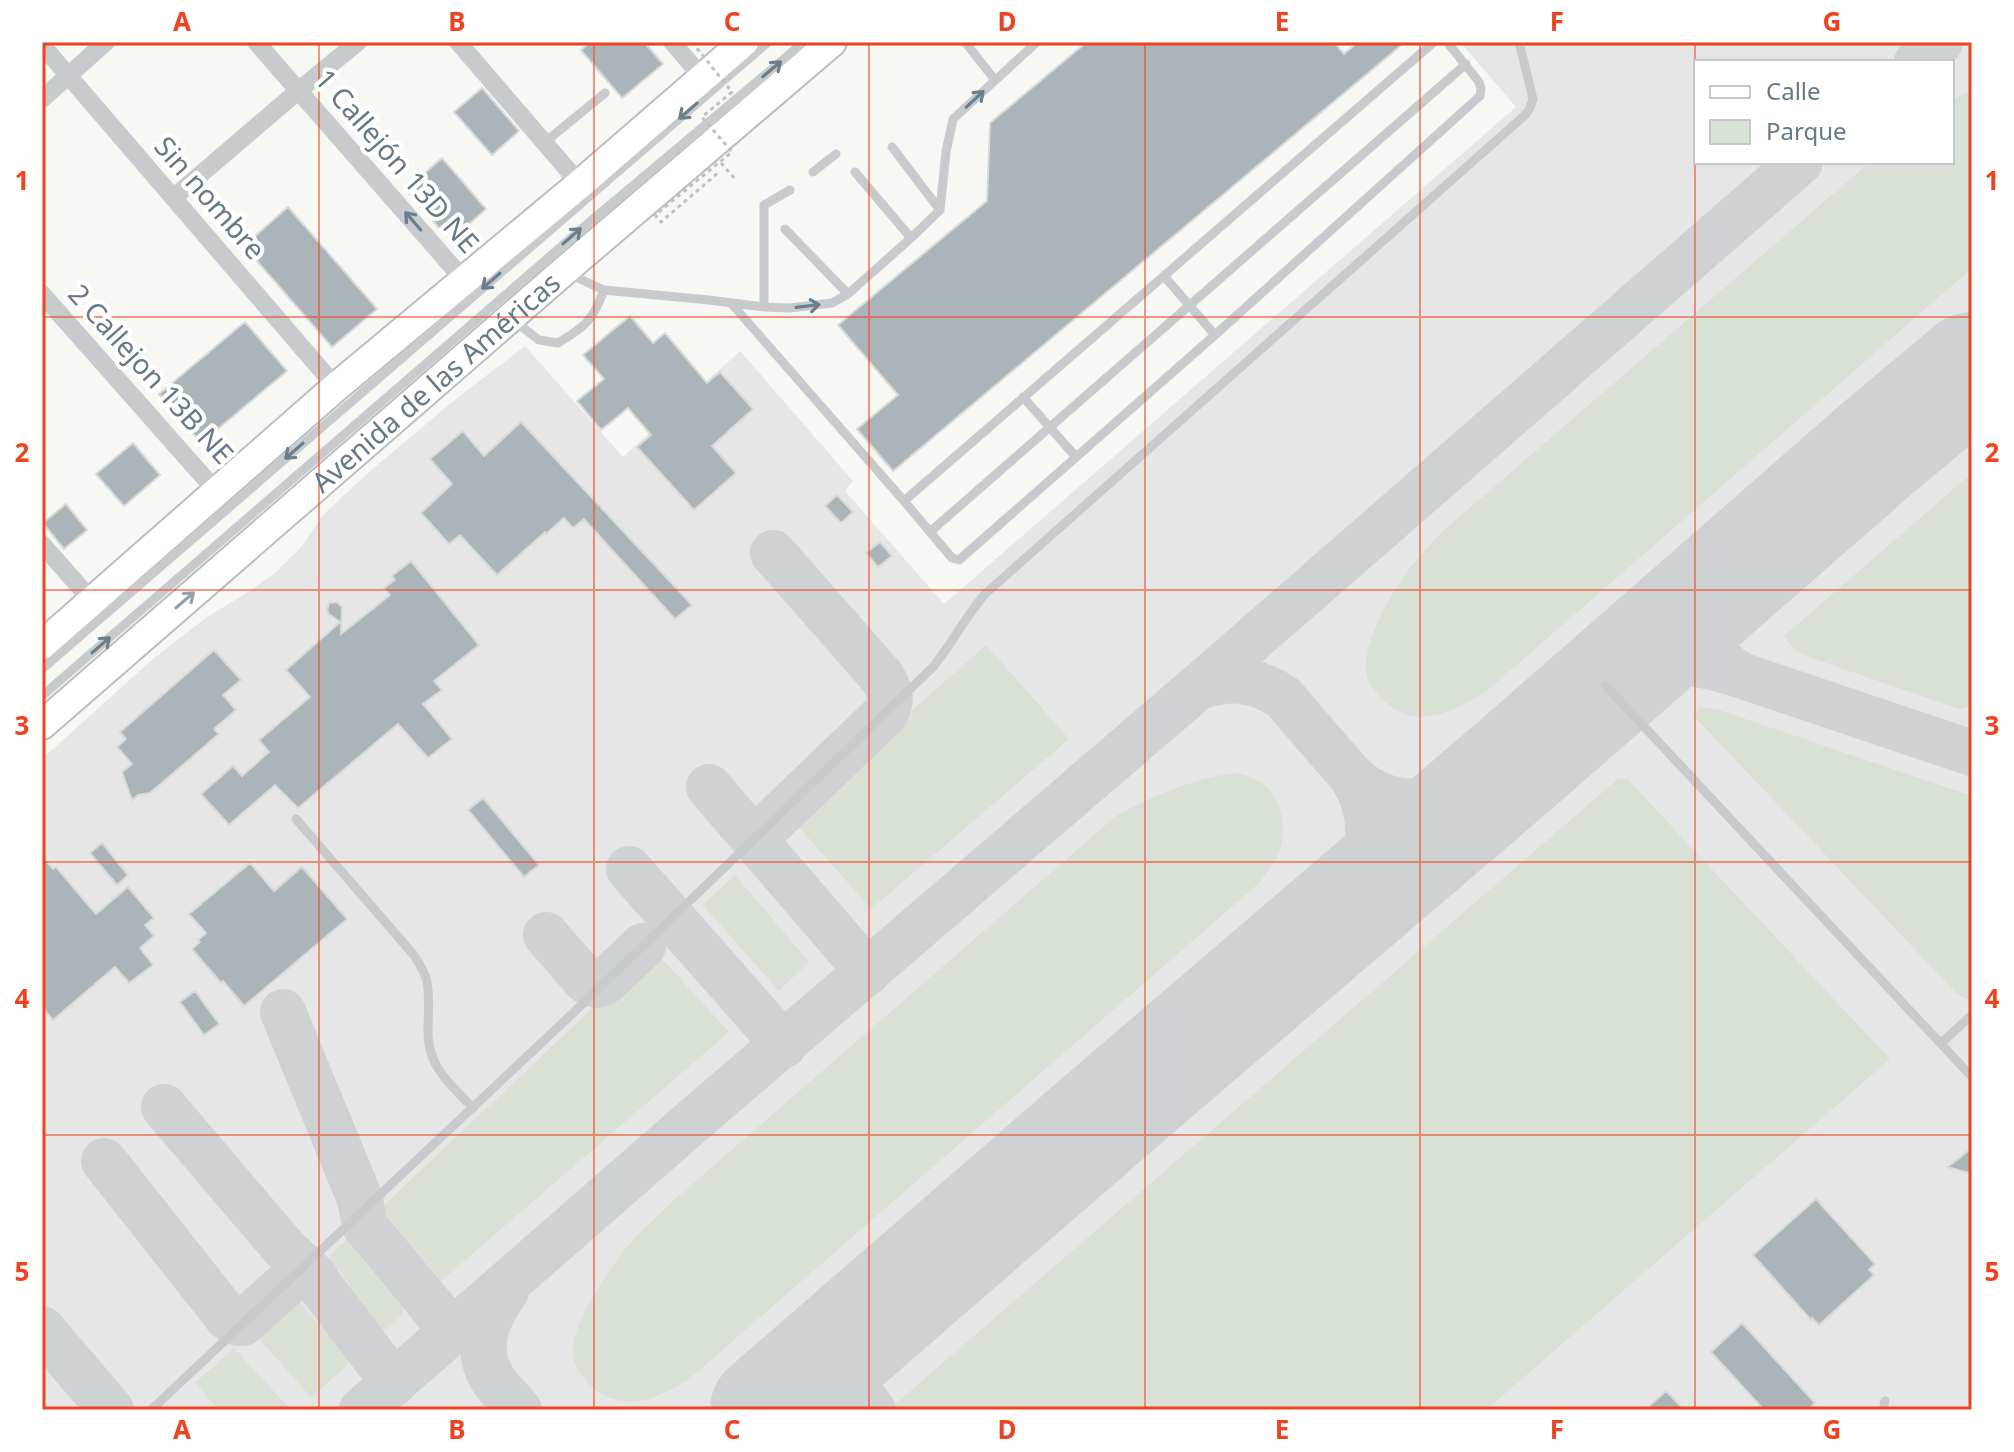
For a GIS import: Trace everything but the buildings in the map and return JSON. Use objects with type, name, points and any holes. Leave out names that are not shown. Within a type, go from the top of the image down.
[{"type":"main road","name":"Avenida de las Américas","points":[[42,645],[336,387],[580,184],[744,42]]},
{"type":"main road","name":"Avenida de las Américas","points":[[42,725],[832,42]]},
{"type":"street","points":[[42,99],[106,42]]},
{"type":"street","name":"1 Callejón 13D NE","points":[[256,42],[464,280]]},
{"type":"street","points":[[173,198],[358,42]]},
{"type":"street","points":[[458,42],[580,184]]},
{"type":"street","points":[[672,42],[703,78]]},
{"type":"street","name":"Sin nombre","points":[[42,45],[336,387]]},
{"type":"street","name":"2 Callejon 13B NE","points":[[45,304],[217,492]]},
{"type":"street","points":[[42,544],[92,601]]},
{"type":"lane","name":"Avenida de las Américas","points":[[42,669],[768,42]]},
{"type":"lane","name":"Avenida de las Américas","points":[[42,696],[585,226],[804,42]]},
{"type":"lane","points":[[965,42],[995,80]]},
{"type":"lane","points":[[563,272],[604,290],[764,307],[832,303],[848,294],[940,210],[953,119],[1037,42]]},
{"type":"lane","points":[[904,501],[1434,42]]},
{"type":"lane","points":[[731,303],[950,556],[959,560],[1480,96],[1481,85],[1447,42]]},
{"type":"lane","points":[[151,1410],[473,1108],[933,667],[972,608],[985,594],[1525,115],[1533,99],[1519,42]]},
{"type":"lane","points":[[931,531],[1466,64]]},
{"type":"lane","points":[[544,143],[605,93]]},
{"type":"lane","points":[[892,147],[940,210]]},
{"type":"lane","points":[[813,172],[836,154]]},
{"type":"lane","points":[[855,172],[911,238]]},
{"type":"lane","points":[[764,307],[764,205],[790,190]]},
{"type":"lane","points":[[785,229],[848,294]]},
{"type":"lane","points":[[1164,276],[1215,335]]},
{"type":"lane","points":[[510,318],[539,340],[558,343],[578,330],[595,313],[604,290]]},
{"type":"lane","points":[[1023,397],[1076,457]]},
{"type":"lane","points":[[1606,686],[1972,1077]]},
{"type":"lane","points":[[296,819],[422,968],[427,983],[429,1040],[433,1060],[473,1108]]},
{"type":"lane","points":[[1941,1043],[1972,1015]]},
{"type":"path","points":[[692,42],[732,92],[702,117],[732,152],[655,215],[661,222],[725,167]]},
{"type":"shaded area","points":[[1460,42],[1972,42],[1972,1410],[42,1410],[42,759],[154,658],[207,617],[275,573],[302,546],[323,515],[369,472],[525,346],[623,457],[740,351],[853,481],[845,491],[944,604],[1516,107]]},
{"type":"green space","points":[[1972,90],[1972,268],[1488,690],[1449,711],[1422,717],[1395,709],[1382,699],[1366,673],[1372,637],[1398,584],[1443,531],[1868,164],[1954,164],[1954,99]]},
{"type":"green space","points":[[1972,473],[1972,703],[1959,709],[1806,656],[1791,645],[1784,636]]},
{"type":"green space","points":[[986,645],[1069,739],[871,909],[791,818]]},
{"type":"green space","points":[[1700,708],[1716,709],[1972,796],[1972,1001],[1957,994],[1693,715]]},
{"type":"green space","points":[[1237,773],[1264,785],[1277,802],[1283,822],[1279,852],[1258,884],[688,1380],[657,1396],[636,1401],[613,1399],[588,1383],[573,1356],[573,1344],[583,1317],[623,1252],[674,1200],[1116,816],[1175,788]]},
{"type":"green space","points":[[1619,778],[1628,780],[1890,1059],[1486,1410],[897,1410],[893,1406]]},
{"type":"green space","points":[[735,875],[809,962],[779,991],[703,905]]},
{"type":"green space","points":[[654,950],[729,1032],[441,1281],[381,1208]]},
{"type":"green space","points":[[350,1237],[351,1246],[403,1309],[403,1314],[387,1330],[381,1329],[329,1256]]},
{"type":"green space","points":[[293,1295],[352,1361],[311,1397],[252,1331]]},
{"type":"green space","points":[[234,1348],[291,1410],[219,1410],[195,1383]]},
{"type":"taxiway","points":[[1919,60],[1940,42]]},
{"type":"taxiway","points":[[362,1410],[1798,164]]},
{"type":"taxiway","points":[[766,853],[761,842],[766,828],[885,714],[890,700],[882,677],[773,553]]},
{"type":"taxiway","points":[[1729,580],[1717,599],[1710,632],[1717,653],[1730,668],[1740,675],[1972,753]]},
{"type":"taxiway","points":[[1606,686],[1639,668],[1672,662],[1704,665],[1740,675]]},
{"type":"taxiway","points":[[1197,688],[1242,681],[1273,691],[1284,698],[1358,782],[1400,801],[1419,802],[1458,794],[1512,768]]},
{"type":"taxiway","points":[[1326,928],[1350,892],[1365,856],[1368,818],[1352,777]]},
{"type":"taxiway","points":[[709,787],[868,972]]},
{"type":"taxiway","points":[[629,869],[784,1045]]},
{"type":"taxiway","points":[[546,935],[586,981],[597,985],[606,981],[643,946]]},
{"type":"taxiway","points":[[283,1012],[360,1199],[365,1226],[453,1332]]},
{"type":"taxiway","points":[[164,1107],[285,1249],[316,1278],[394,1383]]},
{"type":"taxiway","points":[[104,1161],[228,1318],[243,1323],[284,1286]]},
{"type":"taxiway","points":[[506,1291],[488,1323],[484,1358],[494,1381],[519,1410]]},
{"type":"taxiway","points":[[42,1329],[111,1410]]},
{"type":"taxiway","points":[[829,1356],[873,1410]]},
{"type":"runway","points":[[767,1410],[1972,369]]}]
